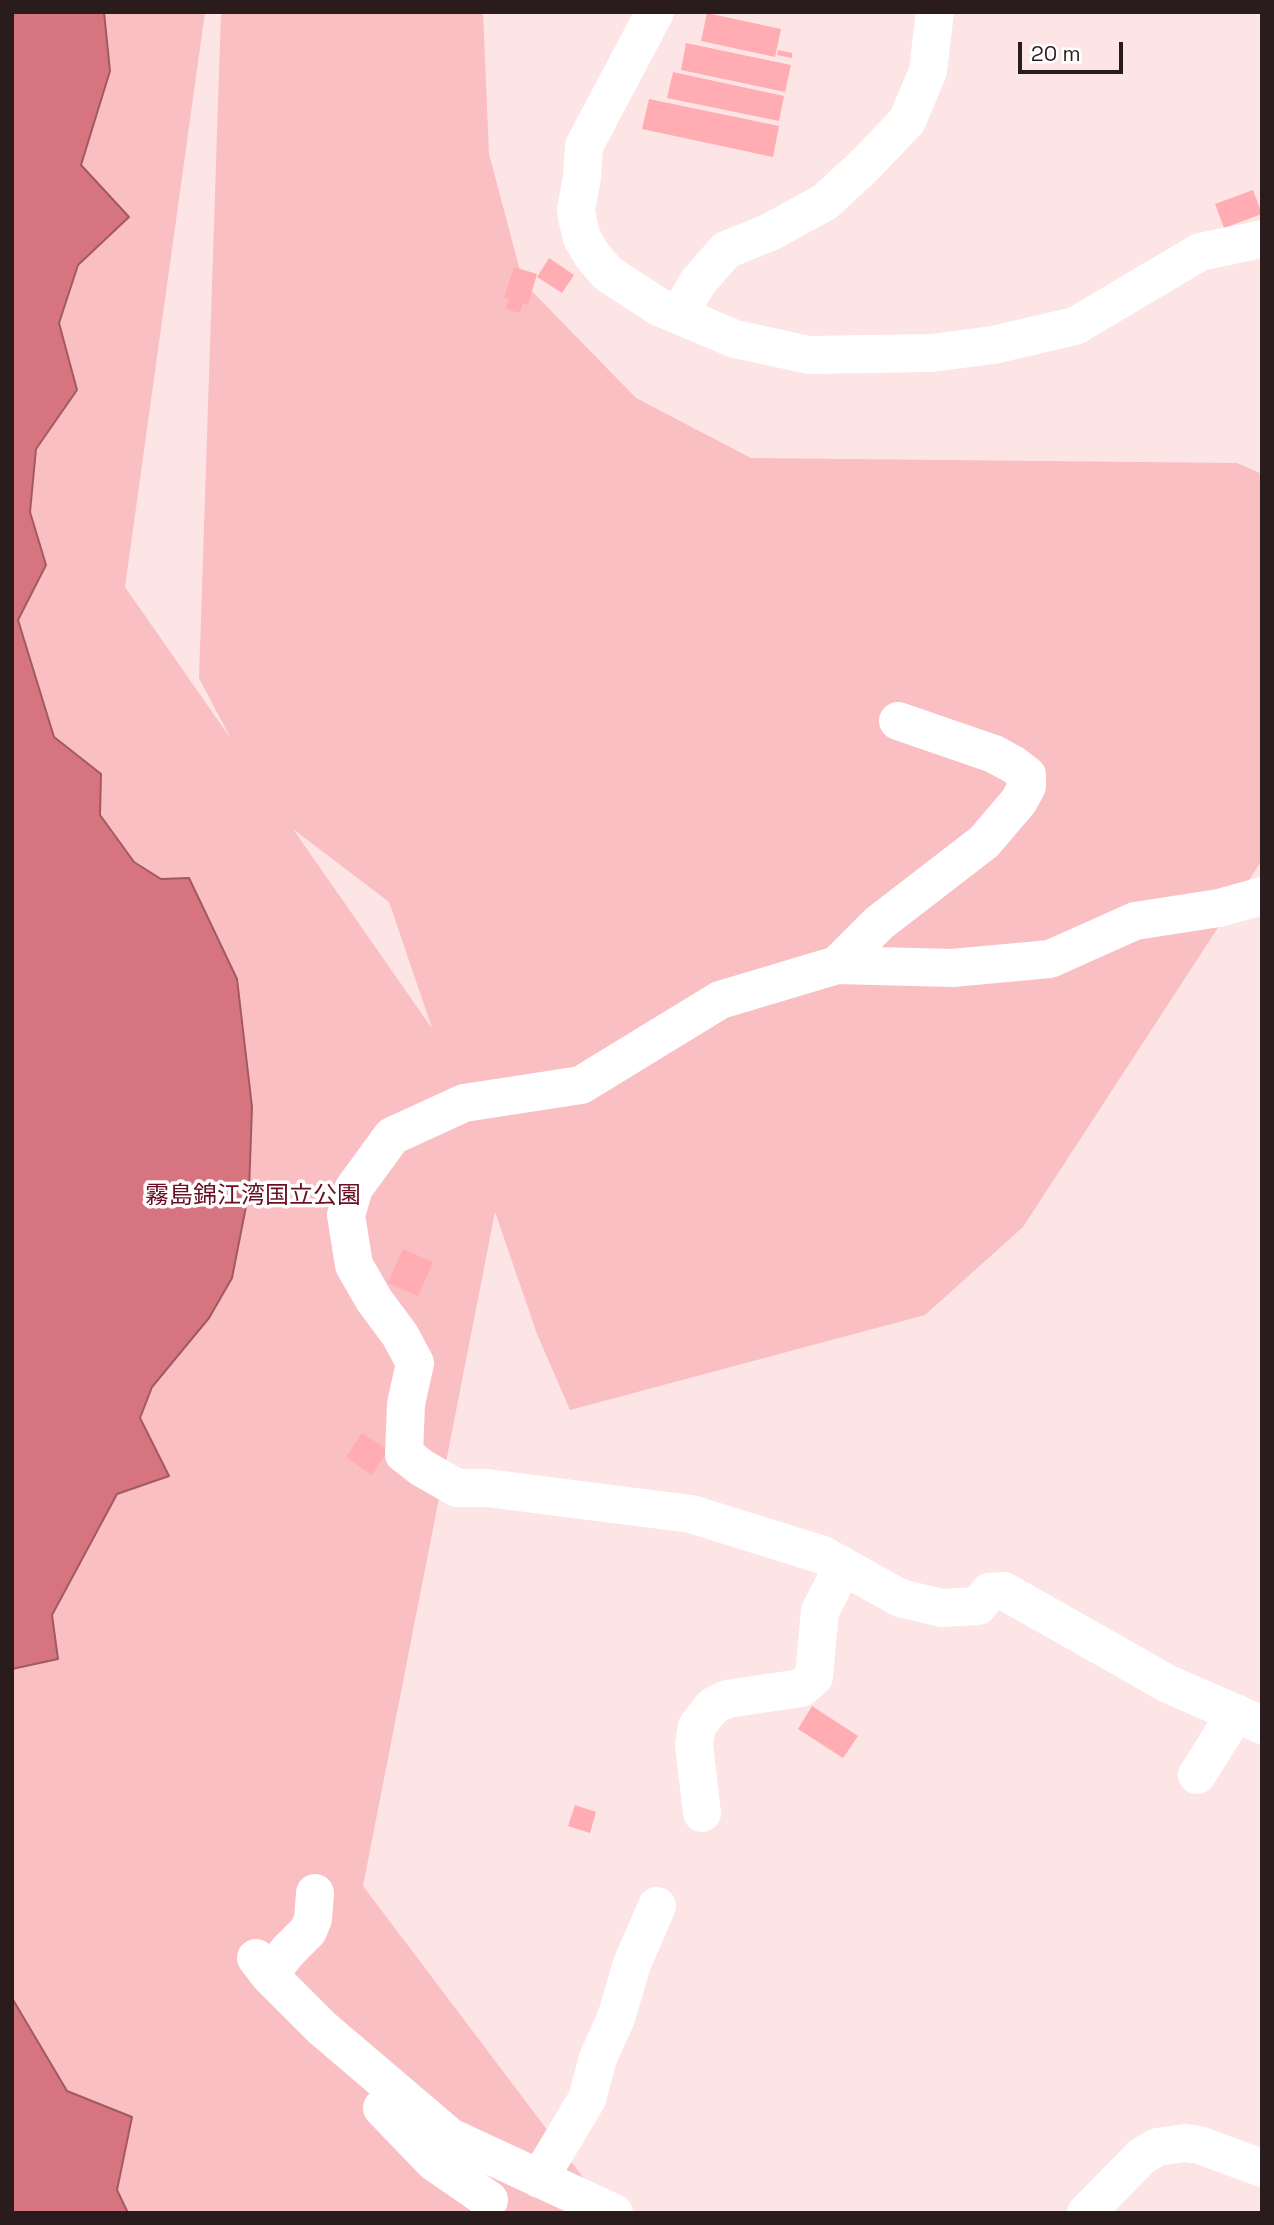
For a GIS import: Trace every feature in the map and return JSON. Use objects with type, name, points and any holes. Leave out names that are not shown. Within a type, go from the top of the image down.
[{"type":"street","points":[[655,12],[584,146],[576,209],[582,238],[607,273],[659,307],[735,339],[809,355],[931,353],[993,345],[1075,326],[1200,252],[1262,239]]},
{"type":"street","points":[[680,314],[698,282],[726,250],[770,232],[825,202],[907,121],[928,71],[935,12]]},
{"type":"street","points":[[837,965],[880,923],[984,842],[1019,801],[1027,786],[1027,775],[994,754],[898,721]]},
{"type":"street","points":[[1197,1775],[1252,1714],[1168,1684],[1004,1591],[989,1592],[978,1606],[942,1608],[900,1598],[823,1555],[691,1514],[487,1488],[457,1488],[422,1468],[404,1454],[406,1404],[415,1363],[355,1265],[346,1215],[354,1188],[392,1136],[464,1103],[581,1085],[720,1000],[837,965],[952,968],[1050,959],[1135,921],[1219,908],[1262,896]]},
{"type":"street","points":[[702,1813],[678,1739],[696,1726],[713,1706],[727,1699],[801,1688],[814,1677],[820,1611],[843,1566]]},
{"type":"street","points":[[315,1893],[313,1919],[308,1931],[288,1951],[262,1967],[356,2059],[450,2137],[614,2213]]},
{"type":"street","points":[[539,2179],[587,2099],[598,2058],[616,2018],[632,1964],[657,1906]]},
{"type":"street","points":[[356,2059],[345,2069],[434,2162],[489,2200]]},
{"type":"street","points":[[1086,2213],[1142,2155],[1157,2147],[1185,2143],[1199,2145],[1262,2168]]},
{"type":"green space","name":"霧島錦江湾国立公園","points":[[12,12],[205,12],[125,587],[231,739],[199,678],[221,12],[483,12],[489,154],[523,282],[636,398],[751,458],[1237,463],[1262,474],[1262,860],[1023,1227],[925,1315],[570,1410],[537,1334],[495,1212],[363,1886],[610,2213],[12,2213]],"holes":[[[293,829],[389,902],[432,1028]]]},
{"type":"shaded area","points":[[12,12],[104,12],[110,71],[81,165],[129,217],[78,265],[59,323],[77,390],[36,449],[30,512],[46,565],[18,620],[54,737],[101,774],[100,815],[134,862],[161,879],[189,878],[237,979],[252,1107],[249,1191],[232,1278],[209,1318],[152,1387],[140,1418],[169,1476],[117,1494],[52,1615],[58,1659],[12,1669]]},
{"type":"shaded area","points":[[12,1998],[67,2091],[132,2117],[117,2190],[128,2213],[12,2213]]},
{"type":"building","points":[[707,13],[781,29],[775,57],[701,41]]},
{"type":"building","points":[[686,43],[791,65],[785,92],[681,70]]},
{"type":"building","points":[[778,50],[792,53],[792,58],[777,55]]},
{"type":"building","points":[[673,72],[784,96],[779,121],[667,98]]},
{"type":"building","points":[[649,99],[779,126],[773,157],[642,129]]},
{"type":"building","points":[[1253,190],[1262,214],[1224,228],[1215,204]]},
{"type":"building","points":[[549,258],[574,275],[562,293],[537,277]]},
{"type":"building","points":[[514,267],[537,274],[528,305],[523,303],[520,313],[506,309],[509,299],[504,298]]},
{"type":"building","points":[[403,1249],[433,1262],[418,1296],[388,1283]]},
{"type":"building","points":[[362,1433],[388,1450],[372,1475],[346,1457]]},
{"type":"building","points":[[812,1706],[858,1736],[843,1758],[798,1729]]},
{"type":"building","points":[[575,1805],[596,1812],[590,1833],[568,1826]]}]
